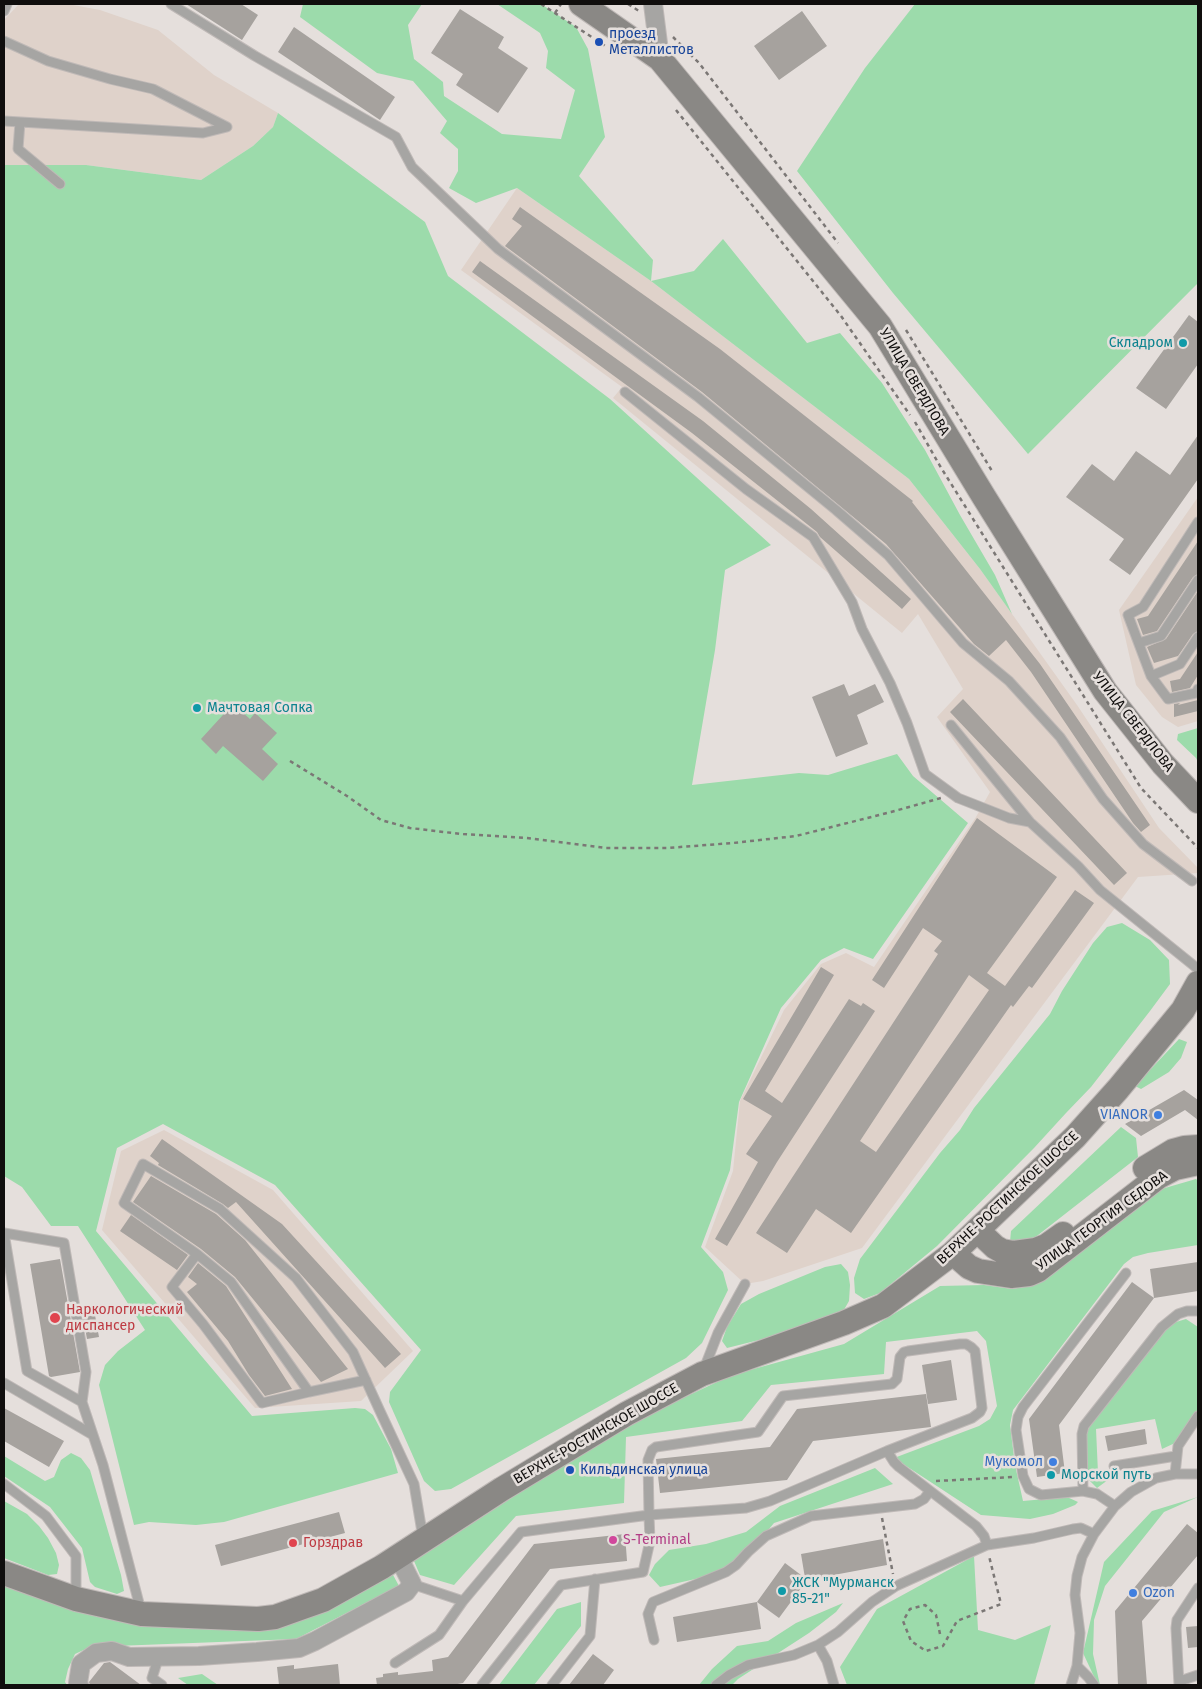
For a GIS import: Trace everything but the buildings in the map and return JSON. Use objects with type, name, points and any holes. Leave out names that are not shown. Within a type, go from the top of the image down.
[{"type":"street","name":"УЛИЦА СВЕРДЛОВА","points":[[581,4],[660,60],[880,326],[1105,691],[1163,764],[1198,802]]},
{"type":"street","points":[[652,4],[660,60]]},
{"type":"street","name":"ВЕРХНЕ-РОСТИНСКОЕ ШОССЕ","points":[[4,1573],[76,1599],[142,1614],[258,1619],[276,1617],[323,1600],[398,1556],[502,1489],[626,1414],[702,1374],[844,1323],[883,1306],[953,1253],[1075,1137],[1118,1089],[1183,1010],[1198,983]]},
{"type":"street","name":"УЛИЦА ГЕОРГИЯ СЕДОВА","points":[[978,1230],[988,1241],[1002,1251],[1024,1253],[1036,1250],[1046,1246],[1062,1235],[1149,1165],[1173,1151],[1198,1146]]},
{"type":"street","name":"УЛИЦА ГЕОРГИЯ СЕДОВА","points":[[953,1253],[969,1267],[978,1271],[1010,1276],[1029,1274],[1038,1270],[1158,1177],[1175,1168],[1198,1163]]},
{"type":"street","points":[[79,1685],[81,1664],[96,1653],[112,1651],[129,1657],[257,1652],[299,1648],[400,1596],[409,1589],[412,1584],[398,1556]]},
{"type":"lane","points":[[4,11],[7,4]]},
{"type":"lane","points":[[171,4],[255,56],[396,137],[412,167],[498,249],[698,397],[888,555],[963,643],[1010,681],[1060,737],[1103,799],[1143,844],[1192,881]]},
{"type":"lane","points":[[4,41],[48,61],[153,89],[227,127],[203,133],[4,121]]},
{"type":"lane","points":[[20,122],[18,150],[60,184]]},
{"type":"lane","points":[[625,392],[746,489],[813,537],[852,602],[862,629],[890,684],[907,723],[926,774],[958,798],[1009,818],[1030,822]]},
{"type":"lane","points":[[1198,522],[1143,607],[1128,616],[1151,676],[1168,699],[1196,692],[1198,689]]},
{"type":"lane","points":[[1138,643],[1161,636],[1198,580]]},
{"type":"lane","points":[[1151,676],[1180,664],[1198,637]]},
{"type":"lane","points":[[951,725],[1030,822],[1078,866],[1100,890],[1198,968]]},
{"type":"lane","points":[[309,1392],[231,1282],[198,1254],[124,1203],[143,1164],[220,1209],[296,1278],[353,1352],[414,1484],[423,1540]]},
{"type":"lane","points":[[82,1402],[27,1372],[4,1233],[64,1243],[86,1372],[82,1402],[103,1465],[142,1614]]},
{"type":"lane","points":[[198,1254],[172,1287],[203,1324],[262,1403],[366,1380]]},
{"type":"lane","points":[[1115,1506],[1097,1494],[1083,1491],[1041,1495],[1029,1489],[1023,1476],[1016,1430],[1022,1407],[1126,1273]]},
{"type":"lane","points":[[702,1374],[718,1333],[746,1284]]},
{"type":"lane","points":[[1083,1491],[1082,1434],[1084,1426],[1162,1327],[1178,1314],[1198,1311]]},
{"type":"lane","points":[[394,1663],[439,1635],[464,1601],[521,1532],[649,1515],[746,1508],[770,1501],[887,1451],[972,1418],[980,1412],[982,1403],[975,1351],[966,1344],[960,1344],[904,1352],[900,1357],[897,1379],[892,1384],[783,1396],[758,1432],[656,1446],[648,1460],[649,1515],[650,1541],[643,1572],[561,1585],[482,1685]]},
{"type":"lane","points":[[4,1383],[93,1435]]},
{"type":"lane","points":[[1175,1474],[1176,1456],[1181,1440],[1198,1416]]},
{"type":"lane","points":[[887,1451],[899,1467],[976,1526],[984,1536],[987,1545]]},
{"type":"lane","points":[[1114,1466],[1176,1456]]},
{"type":"lane","points":[[1071,1685],[1078,1666],[1080,1633],[1075,1595],[1077,1576],[1082,1557],[1094,1534],[1115,1506],[1132,1492],[1156,1478],[1175,1474],[1198,1474]]},
{"type":"lane","points":[[4,1484],[46,1516],[76,1556],[76,1599]]},
{"type":"lane","points":[[654,1640],[648,1614],[653,1602],[726,1572],[766,1536],[811,1516],[915,1504],[924,1499],[930,1491]]},
{"type":"lane","points":[[716,1685],[748,1665],[794,1655],[818,1645],[838,1632],[872,1602],[896,1586],[987,1545],[1081,1528],[1094,1534]]},
{"type":"lane","points":[[552,1685],[590,1636],[595,1579]]},
{"type":"lane","points":[[412,1584],[464,1601]]},
{"type":"lane","points":[[1198,1588],[1181,1612],[1176,1628],[1179,1683],[1198,1675]]},
{"type":"lane","points":[[818,1645],[827,1661],[834,1685]]},
{"type":"lane","points":[[159,1656],[152,1678],[162,1685]]},
{"type":"lane","points":[[1078,1666],[1094,1685]]},
{"type":"path","points":[[541,4],[612,50]]},
{"type":"path","points":[[555,13],[561,4]]},
{"type":"path","points":[[676,110],[847,324],[912,417],[940,466],[1141,788],[1198,848]]},
{"type":"path","points":[[290,761],[347,796],[381,820],[410,828],[461,834],[528,838],[606,848],[686,846],[796,836],[940,798],[958,798]]},
{"type":"path","points":[[930,1491],[937,1480],[1023,1476]]},
{"type":"path","points":[[885,1530],[891,1562]]},
{"type":"path","points":[[940,1634],[936,1615],[926,1605],[910,1609],[903,1622],[911,1641],[926,1651],[943,1646],[957,1621],[1001,1604],[987,1545]]},
{"type":"shaded area","points":[[19,4],[68,4],[100,10],[158,30],[214,75],[278,113],[273,127],[253,146],[201,180],[86,165],[4,165],[4,20]]},
{"type":"shaded area","points":[[517,188],[651,281],[909,479],[980,569],[1077,705],[1159,828],[1198,868],[1198,873],[1138,877],[862,1248],[763,1281],[745,1284],[705,1247],[733,1171],[740,1101],[784,1010],[821,964],[846,953],[874,967],[976,817],[990,792],[937,717],[963,689],[918,614],[902,633],[613,398],[622,387],[461,270]]},
{"type":"shaded area","points":[[1198,497],[1198,721],[1178,727],[1162,717],[1136,685],[1119,610]]},
{"type":"shaded area","points":[[164,1130],[273,1190],[413,1351],[361,1401],[255,1408],[102,1230],[121,1151]]},
{"type":"green space","points":[[303,4],[422,4],[408,25],[414,59],[443,82],[444,96],[502,134],[561,139],[575,90],[546,68],[548,51],[540,33],[497,4],[541,4],[576,27],[588,49],[605,137],[579,176],[653,260],[651,281],[517,188],[476,203],[449,188],[458,171],[458,149],[440,133],[447,121],[413,81],[377,73],[300,17]]},
{"type":"green space","points":[[915,4],[1198,4],[1198,283],[1028,454],[893,293],[797,171],[865,68]]},
{"type":"green space","points":[[278,113],[425,222],[448,276],[610,399],[771,545],[725,570],[715,650],[692,785],[799,773],[828,775],[897,754],[913,776],[968,823],[873,959],[844,948],[821,960],[781,1008],[739,1102],[730,1170],[701,1247],[723,1272],[728,1290],[702,1343],[686,1358],[451,1489],[435,1491],[424,1481],[389,1402],[390,1392],[421,1350],[275,1185],[163,1124],[117,1148],[96,1231],[252,1416],[355,1408],[365,1409],[373,1415],[391,1449],[398,1473],[224,1522],[196,1525],[149,1522],[134,1525],[99,1385],[105,1365],[118,1351],[145,1330],[78,1226],[51,1226],[22,1187],[4,1176],[4,165],[86,165],[201,180],[253,146],[273,127]]},
{"type":"green space","points":[[723,239],[807,343],[840,333],[882,383],[925,450],[995,575],[1012,614],[980,569],[909,479],[651,281],[694,271]]},
{"type":"green space","points":[[1198,728],[1198,762],[1177,740],[1178,734]]},
{"type":"green space","points":[[1122,923],[1150,940],[1169,960],[1170,984],[1091,1087],[937,1246],[880,1293],[864,1299],[855,1293],[854,1278],[860,1259],[940,1153],[960,1130],[974,1108],[1050,1014],[1062,991],[1093,943],[1107,927]]},
{"type":"green space","points":[[1179,1039],[1187,1042],[1181,1058],[1169,1072],[1141,1089],[1135,1086]]},
{"type":"green space","points":[[1121,1127],[1136,1138],[1138,1157],[1033,1239],[1010,1242],[1011,1231]]},
{"type":"green space","points":[[1196,1179],[1198,1181],[1198,1245],[1148,1253],[1133,1257],[1124,1264],[1013,1410],[1010,1425],[1015,1465],[1023,1501],[1067,1497],[1078,1502],[1075,1505],[1053,1514],[1030,1519],[981,1515],[894,1458],[979,1426],[990,1419],[997,1406],[986,1341],[977,1331],[886,1342],[884,1374],[771,1385],[742,1421],[626,1437],[624,1503],[516,1516],[454,1585],[420,1575],[414,1561],[621,1427],[732,1375],[844,1344],[940,1286],[984,1285],[1012,1289],[1035,1285],[1158,1190]]},
{"type":"green space","points":[[841,1264],[848,1272],[850,1285],[849,1301],[841,1315],[771,1337],[727,1348],[722,1341],[727,1327],[741,1304],[759,1294],[825,1267]]},
{"type":"green space","points":[[1186,1319],[1198,1327],[1198,1412],[1175,1443],[1162,1449],[1155,1419],[1096,1429],[1098,1473],[1112,1477],[1097,1488],[1084,1475],[1081,1437],[1166,1325]]},
{"type":"green space","points":[[71,1453],[81,1458],[90,1470],[121,1575],[124,1591],[117,1594],[95,1587],[90,1582],[82,1548],[50,1507],[4,1476],[4,1456],[45,1481],[54,1477],[61,1460]]},
{"type":"green space","points":[[875,1468],[893,1484],[774,1523],[735,1570],[660,1587],[649,1575],[655,1564],[669,1550],[706,1544],[746,1532],[780,1506]]},
{"type":"green space","points":[[1198,1497],[1164,1512],[1105,1586],[1094,1620],[1093,1654],[1100,1685],[1098,1685],[1083,1653],[1104,1562],[1152,1511]]},
{"type":"green space","points":[[4,1501],[27,1514],[48,1538],[56,1553],[59,1565],[57,1574],[48,1575],[4,1558]]},
{"type":"green space","points":[[974,1556],[978,1630],[1015,1640],[1051,1625],[1034,1685],[847,1685],[840,1667],[877,1609]]},
{"type":"green space","points":[[392,1573],[399,1586],[296,1639],[90,1647],[75,1654],[68,1669],[65,1682],[67,1685],[4,1685],[4,1585],[258,1629]]},
{"type":"green space","points":[[581,1602],[581,1626],[534,1685],[499,1685],[557,1609]]},
{"type":"green space","points":[[843,1603],[836,1612],[809,1633],[738,1679],[732,1685],[699,1685],[712,1669],[737,1646],[768,1641],[796,1623]]},
{"type":"green space","points":[[202,1674],[218,1685],[188,1685],[178,1678]]},
{"type":"place","name":"проезд Металлистов","points":[[599,42]]},
{"type":"place","name":"Складром","points":[[1183,343]]},
{"type":"place","name":"Мачтовая Сопка","points":[[197,708]]},
{"type":"place","name":"VIANOR","points":[[1158,1115]]},
{"type":"place","name":"Наркологический диспансер","points":[[55,1318]]},
{"type":"place","name":"Мукомол","points":[[1053,1462]]},
{"type":"place","name":"Кильдинская улица","points":[[570,1470]]},
{"type":"place","name":"Морской путь","points":[[1051,1475]]},
{"type":"place","name":"S-Terminal","points":[[613,1540]]},
{"type":"place","name":"Горздрав","points":[[293,1543]]},
{"type":"place","name":"ЖСК \"Мурманск 85-21\"","points":[[782,1591]]},
{"type":"place","name":"Ozon","points":[[1133,1593]]}]
